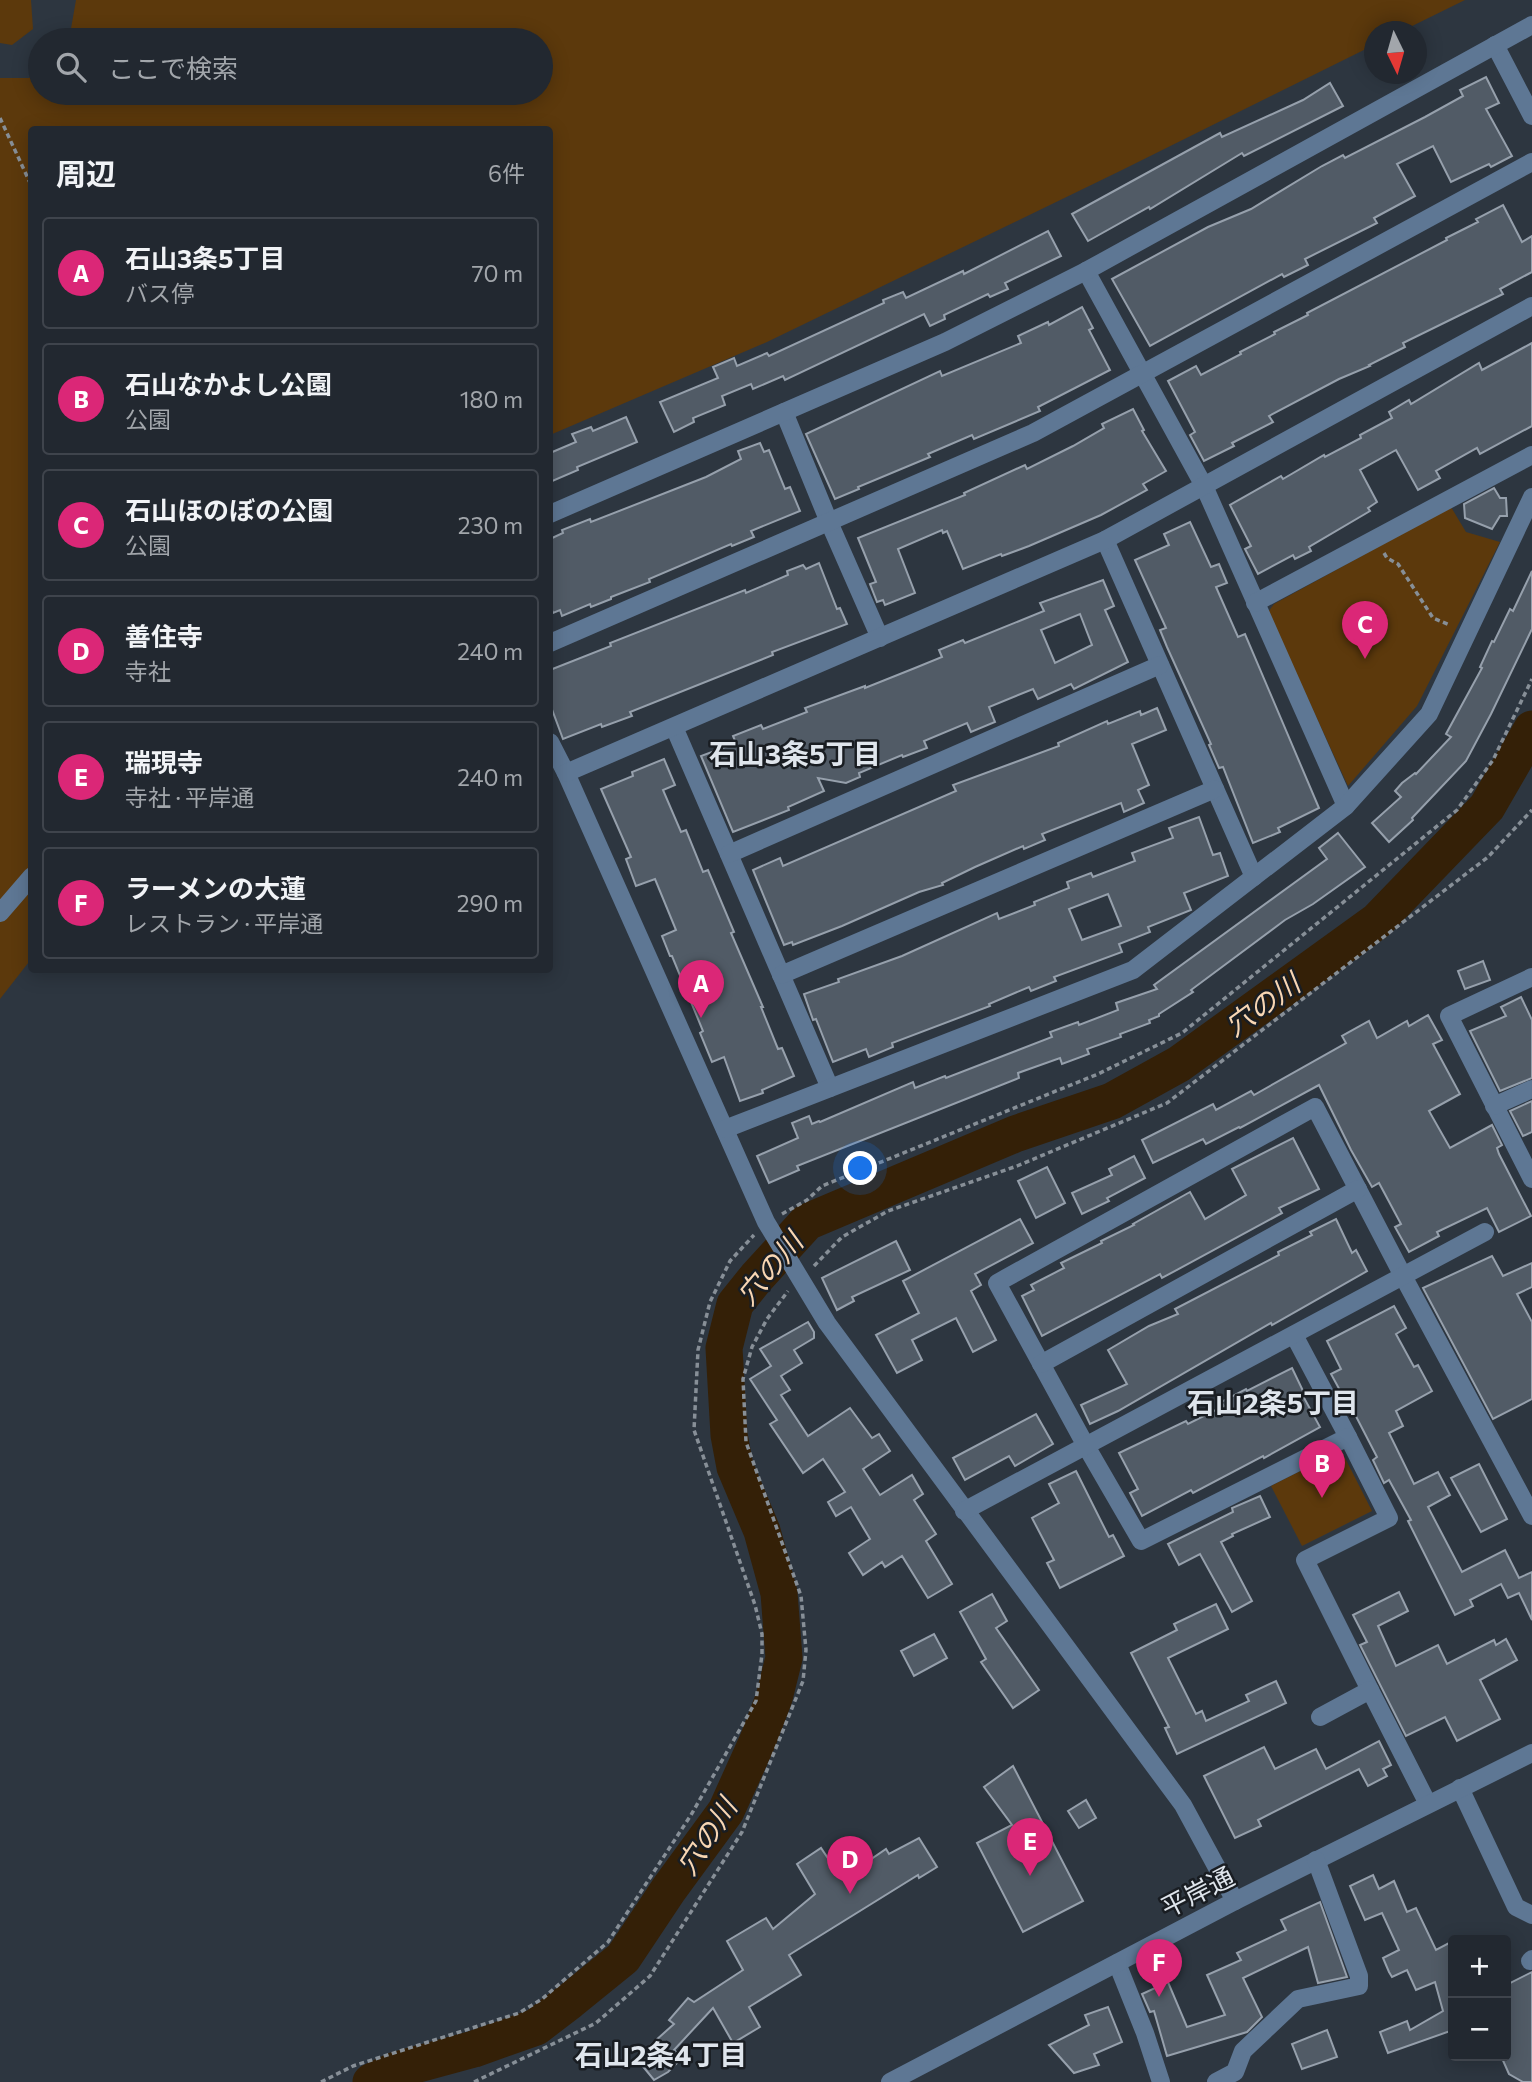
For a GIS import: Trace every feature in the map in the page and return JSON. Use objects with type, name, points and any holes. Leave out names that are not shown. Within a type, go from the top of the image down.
[{"type":"street","points":[[553,513],[945,342],[1086,271],[1532,25]]},
{"type":"street","points":[[1495,46],[1532,116]]},
{"type":"street","points":[[553,642],[1033,433],[1532,162]]},
{"type":"street","points":[[1086,271],[1204,486],[1346,806]]},
{"type":"street","points":[[566,774],[1105,540],[1532,306]]},
{"type":"street","points":[[784,412],[880,638]]},
{"type":"street","points":[[1255,603],[1532,455]]},
{"type":"street","points":[[724,1129],[1133,970],[1346,806],[1429,714],[1532,497]]},
{"type":"street","points":[[1105,540],[1254,877]]},
{"type":"street","points":[[729,854],[1160,665]]},
{"type":"street","points":[[674,727],[830,1088]]},
{"type":"street","points":[[553,748],[766,1222],[827,1323],[1184,1805],[1235,1901]]},
{"type":"street","points":[[781,975],[1215,789]]},
{"type":"street","points":[[0,913],[28,881]]},
{"type":"street","points":[[1532,977],[1449,1016],[1532,1179]]},
{"type":"street","points":[[1494,1106],[1532,1089]]},
{"type":"street","points":[[1348,1437],[1141,1541],[997,1283],[1315,1107],[1532,1516]]},
{"type":"street","points":[[1041,1364],[1358,1189]]},
{"type":"street","points":[[964,1511],[1485,1232]]},
{"type":"street","points":[[1294,1335],[1389,1518],[1305,1560],[1428,1804]]},
{"type":"street","points":[[1320,1717],[1370,1690]]},
{"type":"street","name":"平岸通","points":[[890,2082],[1235,1901],[1532,1753]]},
{"type":"street","points":[[1460,1788],[1516,1907],[1532,1915]]},
{"type":"street","points":[[1216,2082],[1236,2072],[1243,2051],[1298,1999],[1359,1986],[1359,1976],[1316,1860]]},
{"type":"street","points":[[1117,1963],[1161,2082]]},
{"type":"path","points":[[0,118],[28,178]]},
{"type":"path","points":[[1376,538],[1387,558],[1398,564],[1433,618],[1447,624]]},
{"type":"path","points":[[321,2082],[354,2066],[519,2013],[542,1998],[608,1942],[691,1815],[756,1701],[761,1676],[762,1634],[755,1605],[694,1430],[698,1350],[710,1302],[730,1261],[766,1222],[795,1209],[822,1186],[1098,1074],[1182,1033],[1457,810],[1493,760],[1532,679]]},
{"type":"path","points":[[474,2082],[596,2023],[650,1976],[742,1832],[803,1681],[806,1650],[801,1596],[746,1442],[743,1379],[752,1348],[767,1319],[799,1274],[842,1237],[888,1211],[1017,1166],[1167,1103],[1488,858],[1532,810]]},
{"type":"shaded area","points":[[0,0],[31,0],[33,28],[28,28],[28,33],[12,45],[0,43]]},
{"type":"shaded area","points":[[76,0],[1465,0],[1422,21],[1364,21],[1364,50],[767,342],[553,434],[553,126],[28,126],[28,963],[0,999],[0,78],[28,78],[28,105],[553,105],[553,28],[71,28]]},
{"type":"shaded area","points":[[1451,507],[1466,532],[1500,542],[1417,706],[1348,786],[1268,612],[1274,604]]},
{"type":"shaded area","points":[[1341,1450],[1372,1511],[1302,1546],[1271,1486]]},
{"type":"building","points":[[1486,77],[1499,103],[1486,109],[1512,156],[1451,182],[1433,146],[1397,164],[1415,196],[1374,218],[1377,223],[1305,259],[1308,265],[1284,277],[1282,274],[1150,346],[1112,279],[1208,227],[1251,209],[1343,155],[1345,158],[1425,117],[1463,96],[1460,90]]},
{"type":"building","points":[[1330,83],[1343,106],[1244,156],[1242,153],[1150,209],[1149,207],[1088,241],[1072,214],[1220,133],[1222,137],[1303,100]]},
{"type":"building","points":[[1503,205],[1522,242],[1532,236],[1532,272],[1500,289],[1503,294],[1403,343],[1405,347],[1269,416],[1273,422],[1204,461],[1190,435],[1195,432],[1168,381],[1196,366],[1201,375],[1241,354],[1240,352],[1275,334],[1274,332],[1308,315],[1307,313],[1447,240],[1446,238],[1478,222],[1476,219]]},
{"type":"building","points":[[1048,231],[1061,256],[1005,283],[1008,289],[990,297],[988,294],[944,315],[945,319],[930,326],[924,314],[785,380],[783,376],[753,389],[751,384],[722,396],[725,405],[693,418],[694,422],[674,432],[660,402],[718,378],[713,367],[734,358],[737,366],[767,353],[769,356],[884,303],[883,300],[903,292],[906,298],[963,271],[964,274]]},
{"type":"building","points":[[1082,307],[1093,328],[1089,330],[1110,370],[1038,407],[1040,411],[974,439],[972,435],[928,454],[930,457],[835,499],[806,434],[940,371],[942,376],[1021,343],[1018,336],[1048,322],[1049,325]]},
{"type":"building","points":[[1532,343],[1532,426],[1480,454],[1477,448],[1436,471],[1440,478],[1418,490],[1396,450],[1360,470],[1377,502],[1368,508],[1370,511],[1309,547],[1311,551],[1295,559],[1293,555],[1258,574],[1245,549],[1251,546],[1230,505],[1281,476],[1283,479],[1324,455],[1325,457],[1361,438],[1360,435],[1392,418],[1389,412],[1409,400],[1411,404],[1479,363],[1482,370]]},
{"type":"building","points":[[1133,409],[1144,430],[1142,431],[1166,471],[1143,484],[1147,490],[1101,515],[1029,546],[963,569],[947,531],[943,533],[942,530],[898,549],[915,593],[885,605],[883,600],[877,602],[870,584],[876,582],[858,538],[965,495],[964,493],[1025,465],[1027,469],[1073,446],[1104,428],[1102,424]]},
{"type":"building","points":[[626,417],[637,442],[577,467],[578,470],[553,481],[553,452],[576,442],[572,434],[591,427],[593,431]]},
{"type":"building","points":[[760,443],[764,452],[769,450],[785,489],[790,487],[800,511],[751,531],[754,537],[649,579],[650,582],[611,599],[591,607],[590,604],[562,616],[560,610],[553,613],[553,538],[563,533],[562,530],[590,519],[591,522],[706,477],[741,459],[738,451]]},
{"type":"building","points":[[1494,488],[1500,498],[1506,498],[1507,516],[1500,516],[1492,529],[1465,518],[1464,504]]},
{"type":"building","points":[[1190,522],[1211,567],[1219,564],[1227,583],[1216,587],[1238,637],[1245,634],[1319,808],[1278,828],[1280,832],[1253,843],[1223,767],[1219,768],[1209,745],[1211,744],[1167,647],[1160,630],[1166,628],[1135,560],[1169,545],[1164,534]]},
{"type":"building","points":[[819,563],[837,609],[840,608],[847,624],[772,652],[773,655],[630,712],[632,716],[602,727],[601,724],[563,739],[553,712],[553,669],[611,646],[610,643],[745,590],[746,593],[788,575],[787,571],[803,565],[806,569]]},
{"type":"building","points":[[1532,571],[1532,629],[1491,714],[1466,761],[1413,820],[1389,842],[1372,823],[1401,797],[1395,791],[1402,783],[1416,774],[1451,737],[1446,734],[1482,668],[1480,667],[1492,641],[1494,642],[1510,609],[1513,611]]},
{"type":"building","points":[[1103,580],[1114,606],[1105,610],[1128,662],[1074,689],[1071,684],[1038,699],[1033,689],[989,707],[995,722],[971,732],[967,723],[924,741],[927,748],[859,773],[860,777],[846,783],[818,778],[824,791],[788,807],[789,810],[733,832],[701,756],[736,743],[733,736],[761,725],[763,729],[807,712],[805,708],[865,688],[942,657],[939,650],[963,640],[965,643],[1044,611],[1040,603]],"holes":[[[1080,614],[1092,645],[1055,663],[1041,630]]]},
{"type":"building","points":[[1157,708],[1166,730],[1132,744],[1149,785],[1138,790],[1144,803],[1124,812],[1121,803],[1042,834],[1045,840],[1024,849],[1023,846],[975,867],[942,883],[943,885],[919,892],[793,945],[792,942],[784,945],[753,870],[780,858],[783,866],[956,791],[953,785],[1059,746],[1058,743],[1107,721],[1108,724],[1140,711],[1141,715]]},
{"type":"building","points":[[664,759],[675,785],[663,790],[681,832],[686,830],[703,872],[708,870],[778,1049],[782,1048],[794,1076],[762,1090],[763,1093],[740,1101],[724,1057],[712,1062],[700,1033],[703,1031],[662,936],[676,930],[655,879],[636,886],[626,859],[631,857],[601,789]]},
{"type":"building","points":[[1199,817],[1213,855],[1220,853],[1228,876],[1184,893],[1191,910],[1148,927],[1150,932],[1119,944],[1122,952],[1054,977],[1056,981],[1031,991],[1029,987],[989,1004],[990,1006],[892,1043],[893,1047],[869,1057],[866,1049],[833,1062],[804,994],[902,956],[997,913],[999,919],[1035,905],[1034,902],[1069,888],[1067,882],[1091,873],[1093,877],[1135,861],[1132,853],[1173,838],[1169,828]],"holes":[[[1108,894],[1121,926],[1082,940],[1069,909]]]},
{"type":"building","points":[[1338,833],[1365,867],[1313,904],[1285,920],[1191,990],[1193,992],[1149,1020],[1150,1023],[1087,1049],[1089,1054],[1062,1064],[1060,1058],[1018,1073],[1019,1078],[797,1166],[799,1170],[769,1183],[757,1156],[798,1138],[792,1123],[809,1116],[812,1124],[820,1122],[913,1082],[915,1088],[945,1076],[946,1078],[1052,1037],[1050,1032],[1078,1022],[1079,1025],[1118,1010],[1116,1003],[1157,989],[1154,985],[1327,859],[1319,848]]},
{"type":"building","points":[[1483,961],[1490,980],[1465,989],[1458,971]]},
{"type":"building","points":[[1521,997],[1532,1020],[1532,1078],[1500,1091],[1470,1031],[1506,1016],[1501,1007]]},
{"type":"building","points":[[1428,1015],[1442,1040],[1433,1044],[1460,1094],[1429,1111],[1450,1148],[1492,1125],[1502,1145],[1497,1148],[1499,1154],[1531,1216],[1499,1232],[1487,1208],[1437,1232],[1439,1236],[1409,1252],[1395,1227],[1401,1224],[1379,1183],[1372,1187],[1319,1085],[1206,1144],[1203,1139],[1153,1163],[1142,1140],[1213,1104],[1216,1110],[1251,1091],[1254,1095],[1346,1043],[1342,1036],[1369,1021],[1377,1038],[1407,1021],[1409,1026]]},
{"type":"building","points":[[1532,1101],[1532,1132],[1523,1136],[1510,1111]]},
{"type":"building","points":[[1293,1138],[1319,1189],[1279,1208],[1282,1213],[1162,1278],[1160,1274],[1042,1336],[1022,1296],[1034,1290],[1031,1285],[1064,1268],[1061,1263],[1102,1243],[1101,1241],[1190,1192],[1205,1219],[1246,1195],[1232,1169]]},
{"type":"building","points":[[1134,1156],[1145,1178],[1107,1198],[1109,1201],[1082,1214],[1072,1193],[1112,1175],[1109,1169]]},
{"type":"building","points":[[1047,1167],[1065,1203],[1036,1218],[1018,1181]]},
{"type":"building","points":[[1020,1219],[1033,1243],[975,1274],[981,1285],[971,1291],[996,1340],[973,1352],[956,1318],[912,1340],[922,1360],[897,1373],[876,1335],[919,1313],[903,1281]]},
{"type":"building","points":[[1336,1219],[1352,1253],[1356,1250],[1367,1271],[1118,1411],[1090,1424],[1081,1405],[1127,1384],[1108,1350],[1149,1326],[1178,1314],[1175,1309],[1279,1255],[1278,1252]]},
{"type":"building","points":[[896,1241],[910,1270],[852,1297],[854,1301],[837,1310],[822,1278]]},
{"type":"building","points":[[1492,1256],[1503,1276],[1532,1263],[1532,1287],[1517,1294],[1532,1322],[1532,1399],[1493,1419],[1423,1288]]},
{"type":"building","points":[[1394,1306],[1406,1328],[1396,1334],[1414,1367],[1418,1365],[1432,1391],[1396,1411],[1403,1426],[1389,1433],[1414,1484],[1438,1472],[1450,1495],[1428,1507],[1462,1572],[1505,1550],[1519,1578],[1532,1572],[1532,1620],[1519,1593],[1508,1598],[1501,1584],[1470,1600],[1473,1606],[1455,1615],[1408,1521],[1411,1520],[1389,1480],[1384,1483],[1373,1460],[1377,1457],[1331,1374],[1341,1369],[1327,1341]]},
{"type":"building","points":[[808,1322],[814,1332],[814,1338],[794,1350],[802,1363],[781,1376],[790,1390],[781,1395],[808,1436],[850,1408],[872,1438],[879,1434],[890,1451],[863,1469],[880,1495],[912,1475],[923,1494],[914,1500],[936,1534],[926,1541],[952,1584],[928,1598],[902,1556],[885,1567],[882,1562],[863,1575],[849,1553],[870,1539],[851,1507],[836,1516],[828,1502],[845,1492],[823,1459],[803,1473],[770,1424],[777,1420],[750,1379],[771,1366],[760,1349]]},
{"type":"building","points":[[1292,1368],[1320,1427],[1264,1458],[1263,1456],[1193,1493],[1191,1490],[1142,1516],[1130,1493],[1138,1489],[1119,1453],[1186,1421],[1188,1424],[1224,1406],[1221,1402]]},
{"type":"building","points":[[1036,1414],[1053,1444],[1015,1466],[1009,1456],[965,1480],[953,1458]]},
{"type":"building","points":[[1479,1464],[1507,1519],[1481,1532],[1451,1478]]},
{"type":"building","points":[[1076,1471],[1109,1537],[1113,1535],[1124,1556],[1060,1588],[1047,1563],[1054,1560],[1032,1518],[1059,1503],[1049,1484]]},
{"type":"building","points":[[1260,1496],[1270,1517],[1232,1534],[1233,1536],[1221,1542],[1252,1601],[1232,1612],[1200,1554],[1179,1565],[1168,1544],[1233,1512],[1232,1508]]},
{"type":"building","points":[[1399,1592],[1408,1611],[1378,1626],[1396,1666],[1438,1645],[1447,1664],[1494,1640],[1496,1645],[1506,1639],[1517,1660],[1480,1680],[1500,1719],[1457,1741],[1445,1717],[1406,1736],[1360,1645],[1367,1642],[1353,1615]]},
{"type":"building","points":[[992,1594],[1007,1621],[996,1628],[1039,1690],[1013,1708],[981,1662],[986,1659],[960,1612]]},
{"type":"building","points":[[1216,1604],[1228,1629],[1168,1658],[1196,1714],[1202,1711],[1206,1721],[1249,1701],[1246,1695],[1276,1681],[1286,1703],[1177,1754],[1165,1728],[1169,1727],[1131,1653],[1177,1630],[1174,1624]]},
{"type":"building","points":[[934,1634],[947,1658],[914,1676],[901,1651]]},
{"type":"building","points":[[1379,1741],[1391,1765],[1383,1769],[1387,1776],[1368,1786],[1359,1769],[1258,1820],[1261,1826],[1235,1838],[1204,1776],[1264,1747],[1275,1769],[1316,1749],[1326,1769]]},
{"type":"building","points":[[1013,1766],[1083,1901],[1023,1932],[977,1843],[1012,1825],[984,1787]]},
{"type":"building","points":[[1086,1800],[1096,1818],[1079,1828],[1068,1811]]},
{"type":"building","points":[[919,1838],[937,1867],[919,1878],[918,1875],[789,1955],[801,1975],[749,2007],[760,2027],[733,2043],[713,2008],[674,2050],[682,2058],[668,2072],[654,2080],[636,2058],[674,2024],[669,2020],[688,1998],[694,2002],[743,1970],[727,1941],[766,1918],[773,1929],[815,1894],[797,1864],[821,1848],[842,1879],[886,1849],[889,1854]]},
{"type":"building","points":[[1373,1875],[1379,1889],[1394,1881],[1407,1912],[1416,1908],[1436,1950],[1448,1944],[1448,2032],[1388,2053],[1380,2032],[1407,2021],[1410,2030],[1443,2011],[1435,1982],[1416,1990],[1407,1970],[1392,1977],[1383,1958],[1399,1950],[1382,1913],[1365,1920],[1350,1886]]},
{"type":"building","points":[[1320,1902],[1347,1977],[1318,1983],[1308,1947],[1243,1978],[1262,2017],[1247,2032],[1167,2056],[1154,2011],[1150,2012],[1142,1994],[1168,1982],[1187,2027],[1225,2015],[1207,1975],[1241,1960],[1237,1953],[1286,1930],[1281,1920]]},
{"type":"building","points":[[1532,1972],[1532,2082],[1523,2082],[1509,2074],[1503,2061],[1511,2061],[1511,1982]]},
{"type":"building","points":[[1108,2007],[1122,2042],[1094,2054],[1099,2065],[1074,2073],[1049,2045],[1089,2025],[1085,2015]]},
{"type":"building","points":[[1327,2030],[1337,2057],[1302,2069],[1292,2044]]},
{"type":"waterway","name":"穴の川","points":[[371,2082],[396,2070],[474,2049],[536,2027],[623,1958],[726,1811],[774,1698],[784,1658],[779,1593],[762,1531],[735,1467],[729,1435],[724,1348],[735,1304],[756,1278],[807,1222],[1015,1134],[1112,1101],[1179,1064],[1377,921],[1487,807],[1532,729]]},
{"type":"place","name":"石山ほのぼの公園","points":[[1365,659]]},
{"type":"place","name":"石山3条5丁目","points":[[701,1018]]},
{"type":"place","name":"石山なかよし公園","points":[[1322,1498]]},
{"type":"place","name":"瑞現寺","points":[[1030,1876]]},
{"type":"place","name":"善住寺","points":[[850,1894]]},
{"type":"place","name":"ラーメンの大蓮","points":[[1159,1997]]},
{"type":"district","name":"石山3条5丁目","points":[[795,753]]},
{"type":"district","name":"石山2条5丁目","points":[[1273,1402]]},
{"type":"district","name":"石山2条4丁目","points":[[661,2054]]}]
